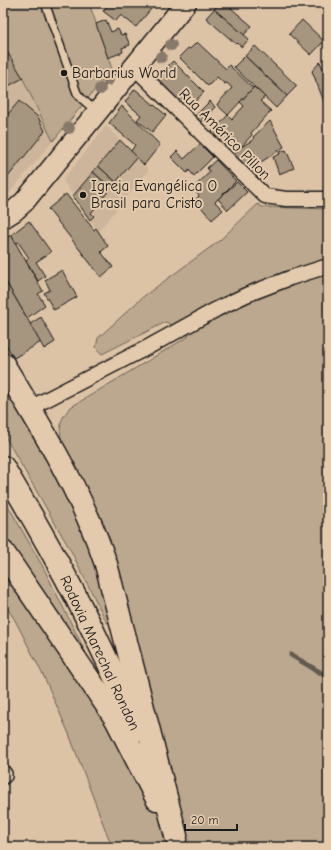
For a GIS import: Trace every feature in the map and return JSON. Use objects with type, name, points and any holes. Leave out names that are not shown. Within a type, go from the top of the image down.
[{"type":"main road","points":[[3,218],[24,202],[186,3]]},
{"type":"main road","points":[[3,364],[30,408],[76,492],[92,525],[99,544],[106,564],[177,842]]},
{"type":"main road","name":"Rodovia Marechal Rondon","points":[[3,467],[56,560],[104,655],[151,766],[177,842]]},
{"type":"main road","points":[[3,552],[116,719],[177,842]]},
{"type":"street","name":"Rua Américo Pillon","points":[[134,67],[265,196],[328,199]]},
{"type":"street","points":[[30,408],[150,346],[216,309],[246,295],[290,278],[328,266]]},
{"type":"lane","points":[[45,3],[78,93],[82,99],[97,112]]},
{"type":"lane","points":[[3,766],[8,773],[8,777],[3,781]]},
{"type":"shaded area","name":"Barbarius World","points":[[3,3],[89,3],[112,69],[53,141],[24,81],[3,45]]},
{"type":"shaded area","points":[[3,45],[24,81],[53,141],[6,197],[3,192]]},
{"type":"shaded area","points":[[106,126],[149,170],[98,232],[63,180]]},
{"type":"shaded area","points":[[258,204],[262,207],[328,209],[328,847],[112,847],[69,734],[45,679],[16,622],[3,601],[3,562],[118,738],[157,722],[62,443],[60,428],[64,416],[71,407],[189,336],[166,322],[102,354],[96,348],[98,338],[144,296],[219,241]]},
{"type":"shaded area","points":[[3,383],[43,449],[95,558],[112,621],[107,623],[71,551],[3,433]]},
{"type":"shaded area","points":[[3,497],[43,567],[86,653],[80,656],[3,543]]},
{"type":"building","points":[[108,3],[156,3],[136,27],[121,15],[116,21],[103,11]]},
{"type":"building","points":[[219,3],[225,3],[252,26],[244,35],[214,9]]},
{"type":"building","points":[[214,9],[249,39],[242,47],[237,43],[236,44],[206,18]]},
{"type":"building","points":[[106,20],[111,32],[118,29],[121,35],[125,34],[130,45],[122,48],[123,52],[108,58],[96,24]]},
{"type":"building","points":[[302,20],[324,41],[311,55],[289,34]]},
{"type":"building","points":[[197,42],[226,69],[229,65],[253,88],[228,115],[217,105],[232,88],[217,77],[208,86],[179,57]]},
{"type":"building","points":[[3,45],[23,78],[3,89]]},
{"type":"building","points":[[255,46],[297,86],[287,96],[245,56]]},
{"type":"building","points":[[245,56],[287,96],[276,108],[234,67]]},
{"type":"building","points":[[173,61],[204,92],[187,110],[155,79]]},
{"type":"building","points":[[320,62],[328,80],[327,109],[312,71]]},
{"type":"building","points":[[254,87],[265,97],[260,101],[271,111],[239,149],[224,135],[219,141],[211,133],[228,115],[232,119],[244,106],[240,102]]},
{"type":"building","points":[[135,89],[166,115],[152,132],[137,120],[141,115],[125,102]]},
{"type":"building","points":[[19,101],[38,117],[45,131],[3,183],[3,120]]},
{"type":"building","points":[[210,101],[215,107],[200,123],[194,117]]},
{"type":"building","points":[[122,106],[160,145],[144,165],[131,151],[135,145],[109,123]]},
{"type":"building","points":[[270,121],[284,147],[249,170],[234,155],[240,148],[254,139],[253,137]]},
{"type":"building","points":[[120,140],[137,157],[116,182],[98,166]]},
{"type":"building","points":[[200,144],[213,157],[194,176],[189,170],[187,173],[171,157],[177,151],[184,159]]},
{"type":"building","points":[[286,150],[294,168],[279,174],[273,157],[280,154],[279,152]]},
{"type":"building","points":[[216,160],[236,181],[215,202],[223,210],[212,220],[195,200],[199,196],[193,188],[210,172],[207,168]]},
{"type":"building","points":[[98,166],[116,182],[111,188],[93,172]]},
{"type":"building","points":[[93,172],[111,188],[91,213],[94,216],[90,220],[73,196]]},
{"type":"building","points":[[237,182],[247,192],[228,210],[218,199]]},
{"type":"building","points":[[66,194],[94,230],[96,228],[108,246],[101,252],[113,267],[101,277],[48,209]]},
{"type":"building","points":[[29,221],[51,252],[36,262],[45,276],[38,281],[26,260],[29,258],[11,235]]},
{"type":"building","points":[[11,235],[43,291],[38,294],[45,305],[27,318],[3,277],[3,266],[6,264],[3,260],[3,239]]},
{"type":"building","points":[[62,270],[77,297],[54,310],[44,293],[50,290],[45,280]]},
{"type":"building","points":[[3,277],[41,342],[14,358],[3,340]]},
{"type":"building","points":[[41,317],[55,342],[44,349],[30,324]]},
{"type":"waterway","points":[[291,655],[328,677]]},
{"type":"place","name":"Barbarius World","points":[[64,73]]},
{"type":"place","name":"Igreja Evangélica O Brasil para Cristo","points":[[83,195]]}]
